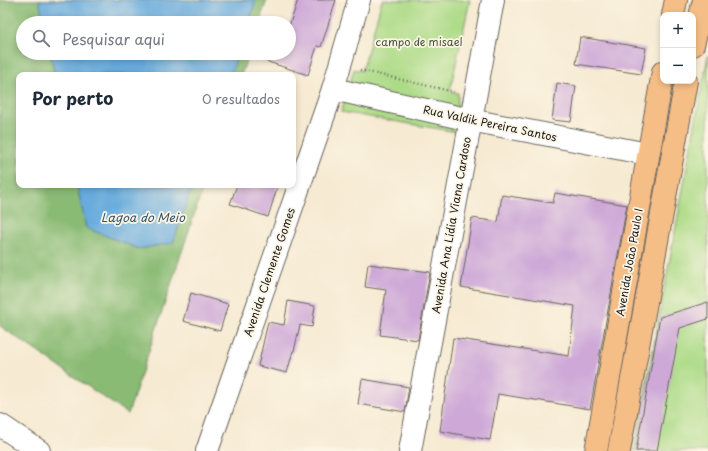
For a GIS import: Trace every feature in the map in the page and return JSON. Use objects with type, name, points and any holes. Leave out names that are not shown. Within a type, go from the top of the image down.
[{"type":"main road","points":[[674,12],[676,0]]},
{"type":"main road","points":[[696,33],[704,0]]},
{"type":"main road","name":"Avenida João Paulo I","points":[[596,451],[661,84]]},
{"type":"main road","points":[[619,451],[685,84]]},
{"type":"street","name":"Avenida Clemente Gomes","points":[[207,451],[333,89],[359,0]]},
{"type":"street","name":"Avenida Ana Lídia Viana Cardoso","points":[[410,451],[492,0]]},
{"type":"street","name":"Rua Valdik Pereira Santos","points":[[333,89],[470,120],[648,154]]},
{"type":"street","points":[[0,425],[39,451]]},
{"type":"path","points":[[354,69],[458,93]]},
{"type":"green space","points":[[0,0],[267,0],[261,16],[16,16],[16,60],[246,60],[242,72],[16,72],[16,188],[203,188],[128,414],[0,326]]},
{"type":"green space","name":"campo de misael","points":[[382,0],[470,0],[450,91],[458,93],[457,132],[341,112],[354,69],[362,71]]},
{"type":"green space","points":[[708,55],[708,451],[634,451]]},
{"type":"water","points":[[39,0],[256,0],[251,16],[42,16]]},
{"type":"water","points":[[52,60],[236,60],[232,72],[54,72]]},
{"type":"water","name":"Lagoa do Meio","points":[[78,188],[192,188],[173,243],[139,249],[86,228]]},
{"type":"building","points":[[298,0],[336,0],[321,47],[317,46],[308,75],[262,60],[296,60],[296,16],[292,16]]},
{"type":"building","points":[[580,37],[646,48],[641,74],[576,64]]},
{"type":"building","points":[[557,83],[576,86],[571,122],[552,120]]},
{"type":"building","points":[[236,188],[277,188],[268,217],[230,204]]},
{"type":"building","points":[[555,193],[627,205],[590,409],[498,394],[490,440],[440,431],[453,338],[569,356],[575,306],[461,287],[472,218],[498,222],[502,195],[553,203]]},
{"type":"building","points":[[368,264],[430,272],[418,340],[380,335],[386,290],[365,287]]},
{"type":"building","points":[[191,293],[228,304],[220,331],[183,321]]},
{"type":"building","points":[[288,301],[315,306],[312,327],[300,325],[287,373],[258,366],[268,322],[284,325]]},
{"type":"building","points":[[708,302],[708,319],[680,328],[657,451],[636,451],[660,317]]},
{"type":"building","points":[[362,379],[409,387],[405,412],[358,404]]}]
